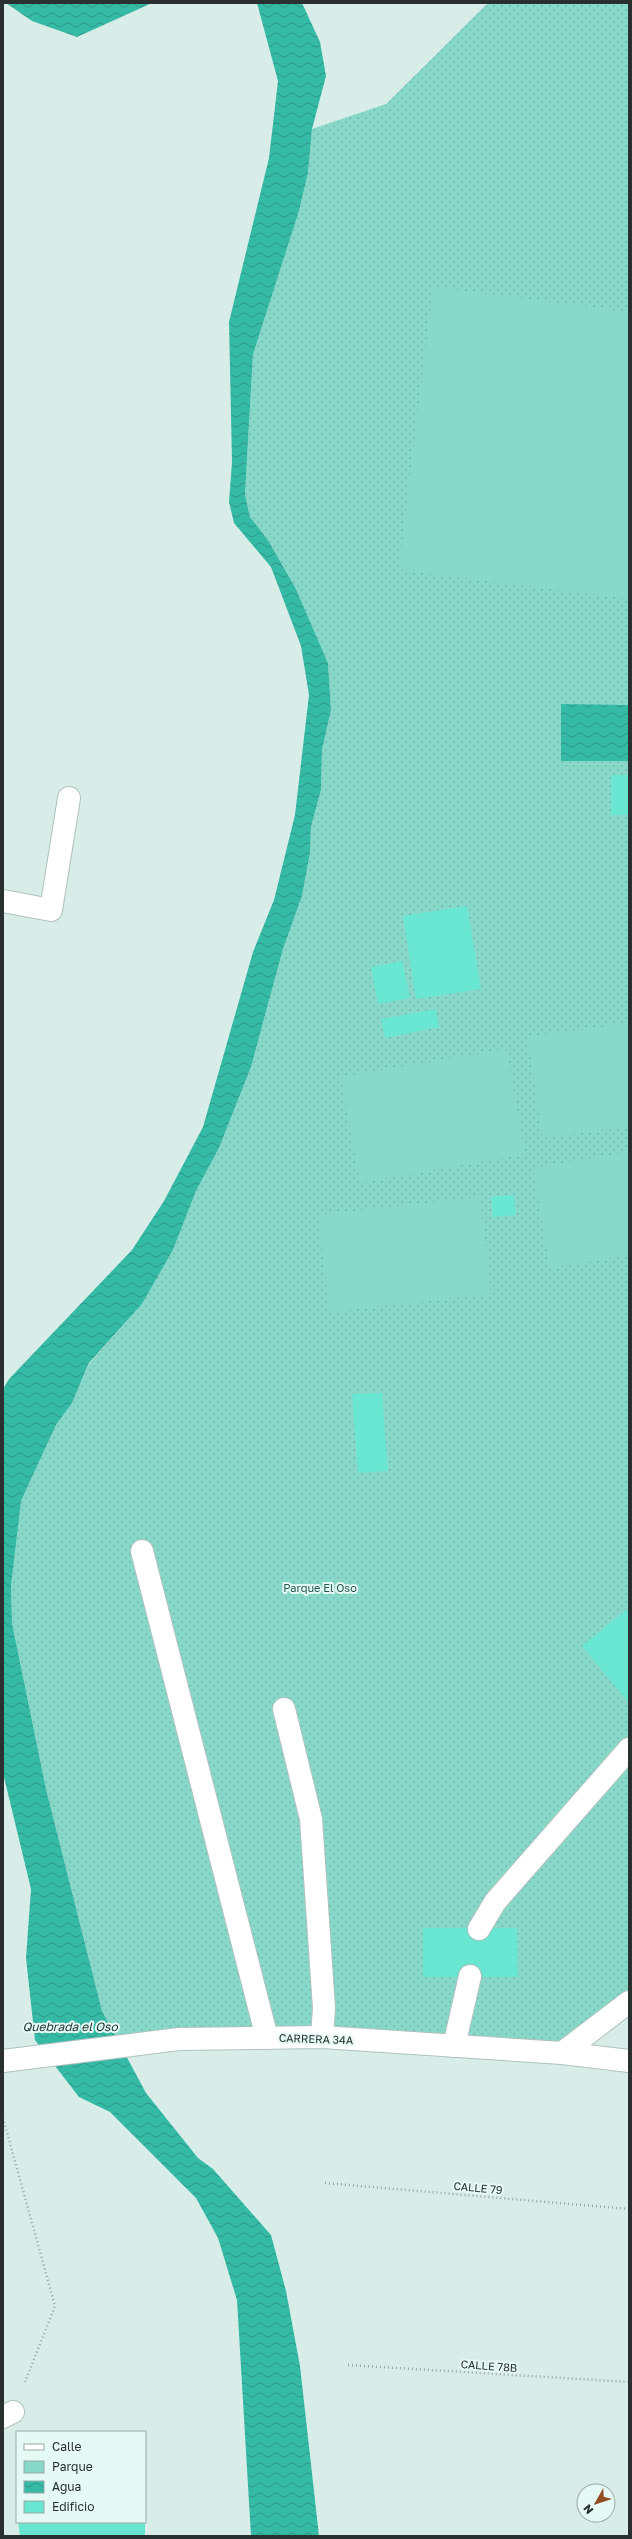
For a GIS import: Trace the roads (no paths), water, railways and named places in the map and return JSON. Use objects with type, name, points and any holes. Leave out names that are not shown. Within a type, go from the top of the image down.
[{"type":"street","points":[[3,901],[51,910],[69,798]]},
{"type":"street","points":[[142,1551],[267,2038]]},
{"type":"street","points":[[284,1709],[311,1819],[324,2008],[322,2037]]},
{"type":"street","points":[[479,1929],[495,1902],[629,1749]]},
{"type":"street","points":[[454,2046],[470,1976]]},
{"type":"street","points":[[562,2053],[629,2002]]},
{"type":"street","name":"CARRERA 34A","points":[[3,2061],[179,2039],[322,2037],[562,2053],[629,2060]]},
{"type":"water","points":[[6,3],[152,3],[77,37],[32,21]]},
{"type":"water","name":"Quebrada el Oso","points":[[257,3],[302,3],[320,42],[326,76],[312,129],[308,173],[299,211],[253,354],[245,494],[250,517],[268,540],[296,589],[328,663],[331,710],[322,750],[321,790],[311,827],[310,853],[302,896],[283,949],[251,1067],[219,1148],[196,1191],[173,1250],[142,1304],[89,1363],[72,1403],[56,1425],[21,1501],[11,1585],[12,1623],[46,1789],[102,2011],[146,2093],[198,2158],[213,2169],[271,2235],[286,2291],[300,2366],[319,2536],[251,2536],[237,2300],[218,2238],[196,2198],[110,2112],[79,2097],[35,2040],[26,1958],[31,1889],[3,1773],[3,1389],[9,1379],[132,1250],[164,1201],[203,1127],[253,952],[274,900],[295,815],[309,695],[301,646],[271,567],[234,523],[229,502],[232,462],[229,322],[269,158],[278,81]]},
{"type":"water","points":[[561,704],[629,705],[629,761],[561,761]]},
{"type":"park label","name":"Parque El Oso","points":[[320,1588]]}]
